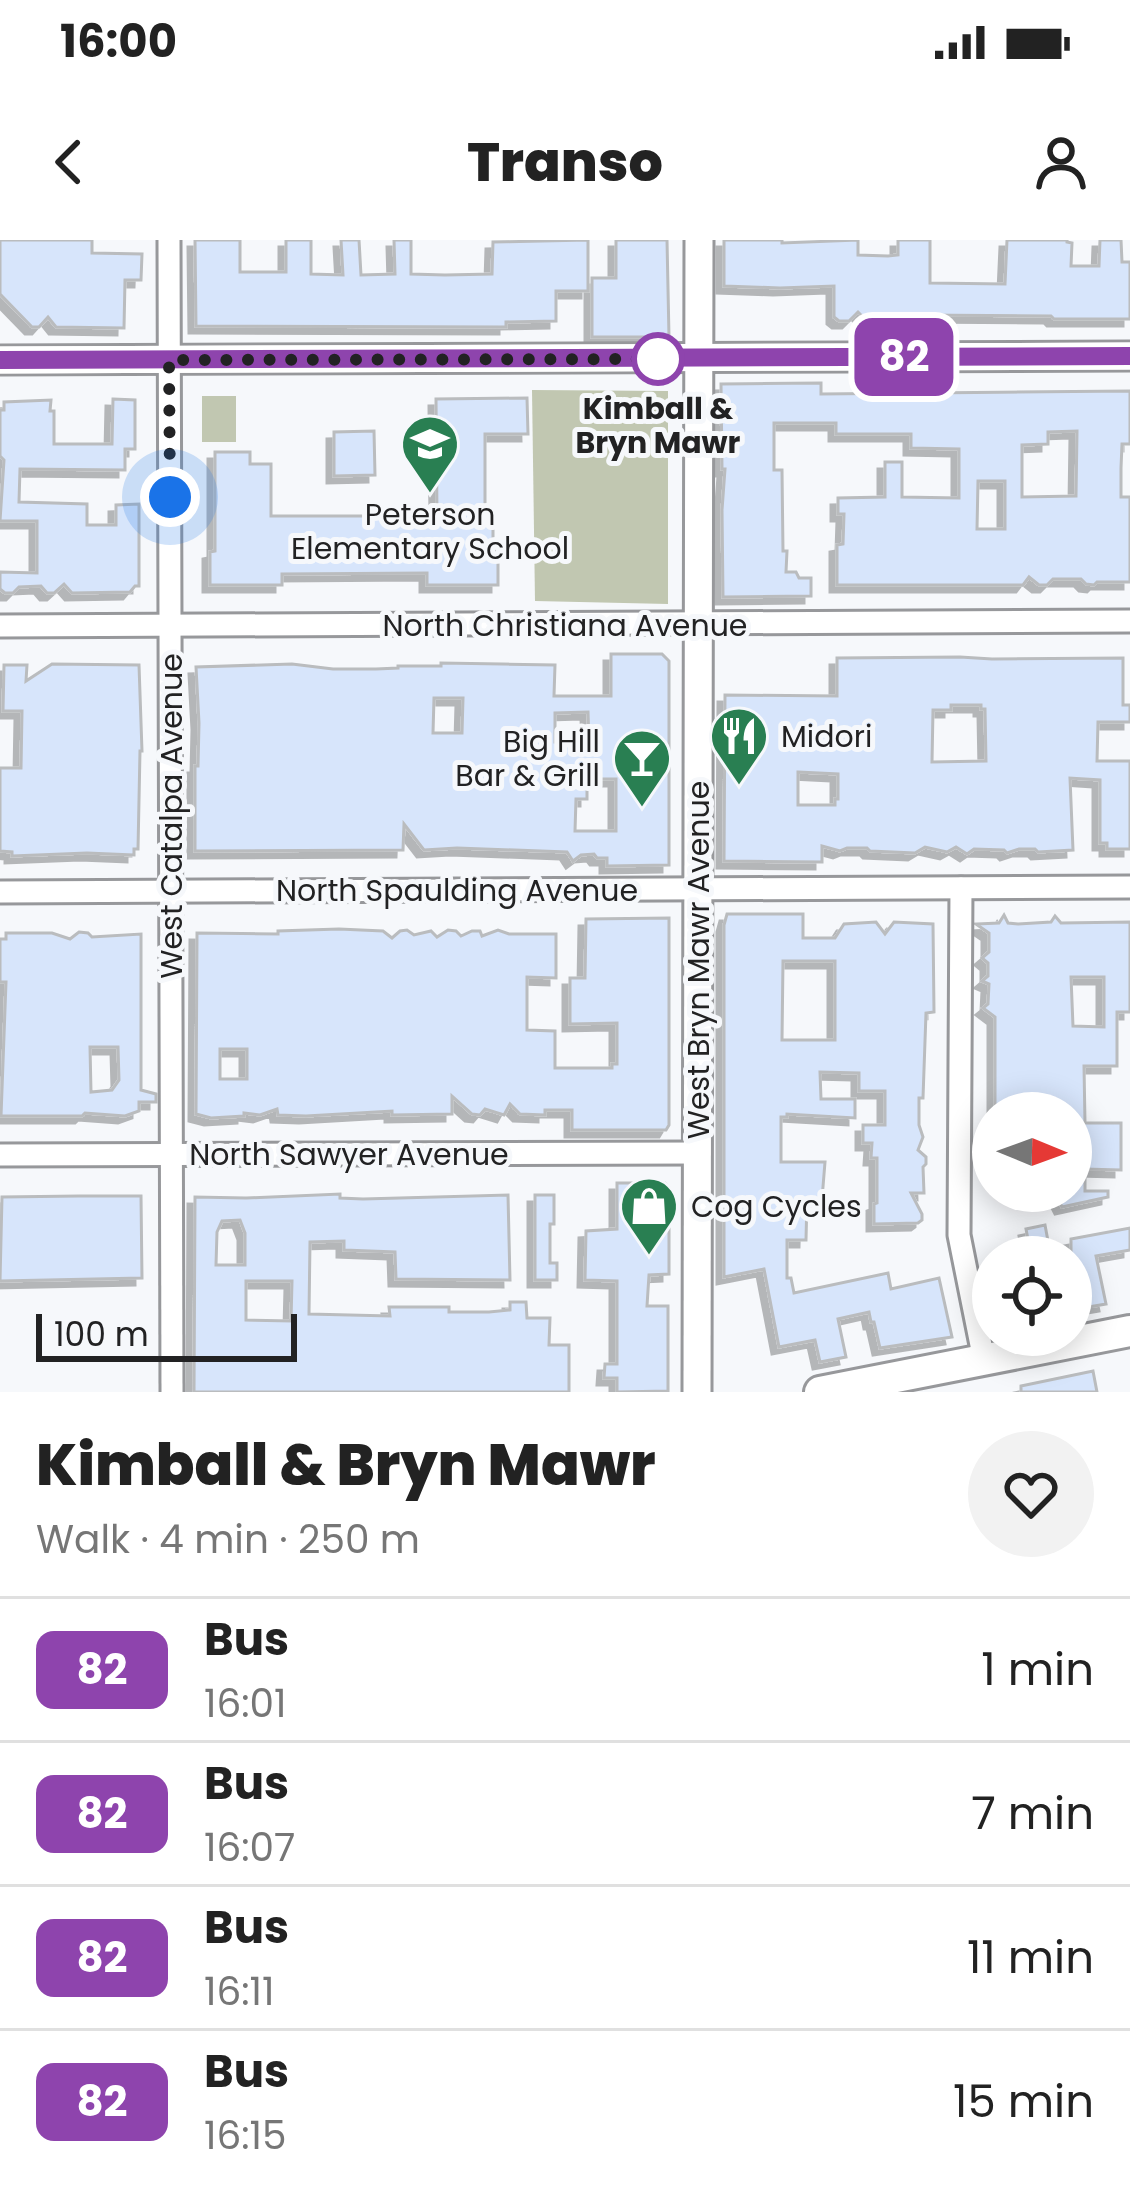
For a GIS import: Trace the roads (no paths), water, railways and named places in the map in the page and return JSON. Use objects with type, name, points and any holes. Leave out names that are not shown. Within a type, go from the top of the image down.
[{"type":"main road","points":[[820,1392],[1130,1331]]},
{"type":"street","name":"West Catalpa Avenue","points":[[169,240],[172,1392]]},
{"type":"street","name":"West Bryn Mawr Avenue","points":[[697,1392],[699,240]]},
{"type":"street","points":[[0,361],[1130,356]]},
{"type":"street","name":"North Christiana Avenue","points":[[0,626],[1130,622]]},
{"type":"street","name":"North Spaulding Avenue","points":[[0,892],[1130,886]]},
{"type":"street","points":[[961,887],[959,1234],[984,1360]]},
{"type":"street","name":"North Sawyer Avenue","points":[[0,1155],[698,1153]]},
{"type":"place","name":"Kimball & Bryn Mawr","points":[[658,359]]},
{"type":"place","name":"Peterson Elementary School","points":[[430,495]]},
{"type":"place","name":"Midori","points":[[739,787]]},
{"type":"place","name":"Big Hill Bar & Grill","points":[[642,809]]},
{"type":"place","name":"Cog Cycles","points":[[649,1257]]}]
